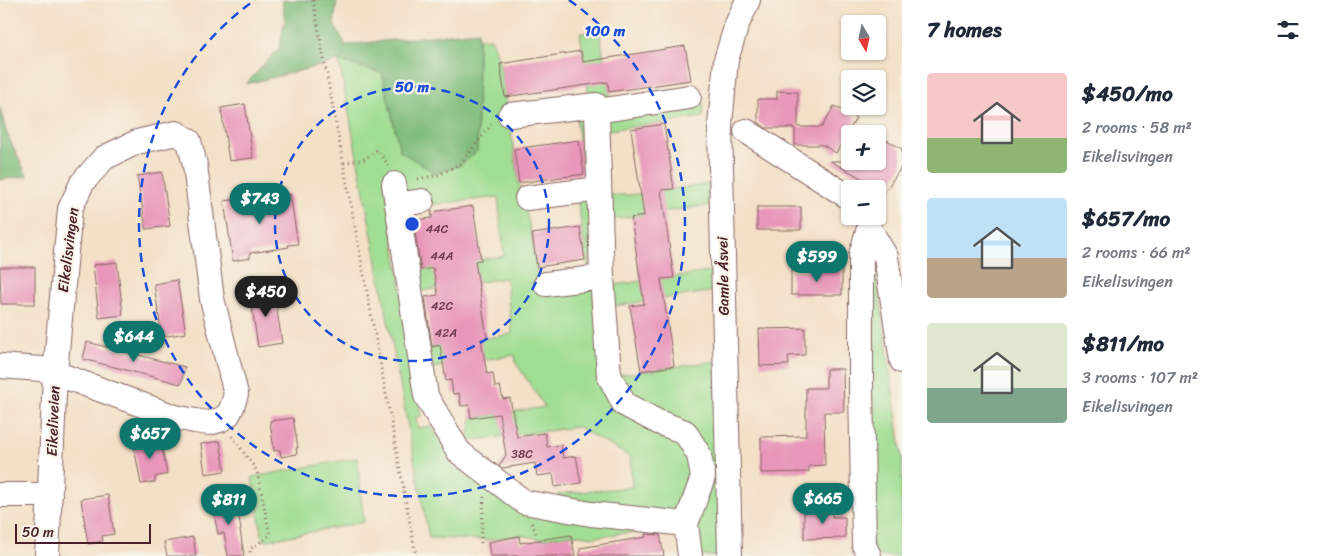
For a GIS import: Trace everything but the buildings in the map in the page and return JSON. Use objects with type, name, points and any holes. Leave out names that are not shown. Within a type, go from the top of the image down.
[{"type":"street","name":"Gamle Åsvei","points":[[730,556],[720,126],[726,60],[748,0]]},
{"type":"street","points":[[597,111],[689,97]]},
{"type":"street","points":[[510,115],[596,104],[602,277],[609,375],[624,404],[658,422],[685,432],[699,455],[703,477],[686,524],[690,556]]},
{"type":"street","points":[[746,131],[841,192]]},
{"type":"street","name":"Eikelisvingen","points":[[55,373],[70,209],[82,183],[104,158],[137,142],[176,133],[189,141],[195,164],[212,299],[236,394],[228,415],[220,420]]},
{"type":"street","points":[[527,198],[599,189]]},
{"type":"street","points":[[422,201],[395,194],[426,396],[459,452],[524,502],[591,514],[686,524]]},
{"type":"street","points":[[867,225],[861,255],[860,387],[864,545],[870,556]]},
{"type":"street","points":[[870,225],[886,257],[902,361]]},
{"type":"street","points":[[546,284],[602,277]]},
{"type":"street","name":"Eikeliveien","points":[[0,366],[41,368],[55,373],[47,556]]},
{"type":"street","points":[[55,373],[176,417],[209,423],[220,420]]},
{"type":"street","points":[[0,495],[50,495]]},
{"type":"path","points":[[313,0],[416,556]]},
{"type":"path","points":[[344,163],[365,159],[377,150],[389,165],[395,194],[440,175],[461,163],[491,124],[510,115]]},
{"type":"path","points":[[220,420],[257,471],[270,535],[250,549],[250,556]]},
{"type":"path","points":[[481,543],[486,472]]},
{"type":"green space","points":[[282,0],[337,0],[334,25],[346,45],[478,31],[477,151],[460,166],[435,173],[400,151],[382,73],[339,61],[246,84],[279,48],[285,20]]},
{"type":"green space","points":[[580,33],[600,33],[610,98],[589,96]]},
{"type":"green space","points":[[491,38],[500,63],[519,182],[531,233],[541,295],[595,289],[603,385],[679,440],[693,456],[696,479],[680,514],[559,504],[558,494],[632,487],[630,457],[578,427],[468,441],[472,418],[545,407],[516,363],[515,355],[431,368],[427,348],[512,334],[506,278],[415,292],[413,270],[504,256],[498,197],[428,205],[404,195],[385,183],[421,416],[416,417],[418,428],[431,426],[460,468],[492,493],[538,512],[661,531],[595,537],[571,534],[541,539],[520,535],[488,540],[429,538],[339,61],[382,73],[400,151],[477,151],[478,39]]},
{"type":"green space","points":[[703,103],[703,117],[603,131],[603,118]]},
{"type":"green space","points":[[0,108],[7,134],[27,176],[0,180]]},
{"type":"green space","points":[[575,112],[588,116],[594,169],[586,181]]},
{"type":"green space","points":[[710,184],[711,205],[607,220],[607,195],[630,195]]},
{"type":"green space","points":[[577,197],[592,198],[596,221],[589,274]]},
{"type":"green space","points":[[874,255],[902,459],[902,556],[873,556],[864,256]]},
{"type":"green space","points":[[716,271],[716,291],[613,306],[613,285]]},
{"type":"green space","points":[[716,361],[720,556],[698,556],[695,528],[708,458],[635,403],[618,375]]},
{"type":"green space","points":[[357,458],[364,522],[263,541],[252,477]]}]
